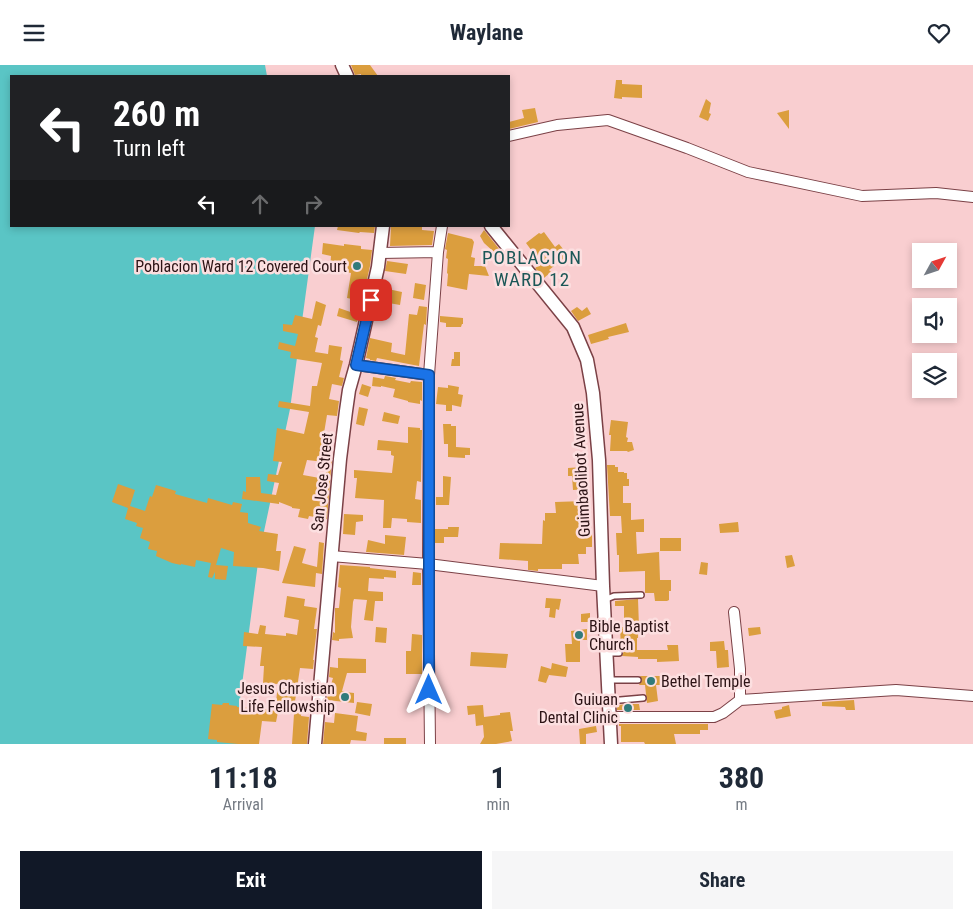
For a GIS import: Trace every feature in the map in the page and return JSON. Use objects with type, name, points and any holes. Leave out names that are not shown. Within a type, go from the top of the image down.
[{"type":"street","points":[[510,136],[557,125],[608,120],[688,147],[748,172],[862,196],[936,193],[973,197]]},
{"type":"street","name":"San Jose Street","points":[[315,744],[340,459],[346,411],[349,390],[378,267],[383,227]]},
{"type":"street","points":[[430,744],[428,564],[429,375],[438,252],[442,227]]},
{"type":"street","name":"Guimbaolibot Avenue","points":[[492,227],[573,327],[587,360],[593,393],[599,460],[603,600],[613,653],[608,680],[611,744]]},
{"type":"street","points":[[380,253],[438,252]]},
{"type":"street","points":[[356,365],[429,375]]},
{"type":"street","points":[[331,556],[428,564],[603,586]]},
{"type":"street","points":[[734,612],[740,669],[740,701]]},
{"type":"street","points":[[610,717],[714,717],[740,701],[896,690],[973,696]]},
{"type":"lane","points":[[603,600],[614,597],[641,595]]},
{"type":"lane","points":[[608,680],[638,680]]},
{"type":"lane","points":[[609,701],[643,698]]},
{"type":"water","points":[[0,65],[265,65],[267,75],[10,75],[10,227],[315,227],[290,409],[259,555],[240,700],[247,744],[0,744]]},
{"type":"building","points":[[351,65],[370,65],[377,75],[361,74],[355,75]]},
{"type":"building","points":[[616,80],[622,80],[622,84],[642,85],[642,98],[614,98]]},
{"type":"building","points":[[706,99],[711,103],[709,113],[711,114],[708,121],[699,117]]},
{"type":"building","points":[[535,108],[538,122],[510,129],[510,122],[524,118],[522,110]]},
{"type":"building","points":[[789,110],[789,129],[777,113]]},
{"type":"building","points":[[338,227],[375,227],[374,233],[337,230]]},
{"type":"building","points":[[391,227],[422,227],[422,230],[434,231],[432,245],[390,246]]},
{"type":"building","points":[[484,230],[504,255],[502,254],[486,263],[494,252],[484,243],[480,236]]},
{"type":"building","points":[[544,232],[555,247],[559,244],[568,255],[549,270],[551,272],[544,278],[535,268],[540,265],[526,243],[539,233]]},
{"type":"building","points":[[448,233],[472,239],[474,242],[471,257],[475,258],[474,266],[485,266],[489,276],[469,274],[467,290],[447,286],[448,259],[446,258],[447,250],[445,249]]},
{"type":"building","points":[[323,243],[361,246],[361,249],[372,250],[362,301],[347,298],[351,273],[330,269],[331,256],[322,254]]},
{"type":"building","points":[[387,261],[408,264],[406,274],[385,271]]},
{"type":"building","points":[[415,283],[426,285],[424,300],[413,298]]},
{"type":"building","points":[[383,288],[402,292],[400,305],[383,302],[384,297],[381,296]]},
{"type":"building","points":[[316,301],[326,305],[321,326],[318,325],[315,337],[318,338],[315,352],[328,354],[329,345],[342,347],[340,360],[343,361],[339,377],[344,378],[342,386],[332,384],[329,399],[339,401],[337,416],[327,415],[323,439],[322,455],[332,457],[327,519],[309,516],[308,519],[298,517],[300,509],[292,508],[279,502],[279,504],[242,499],[243,491],[246,492],[246,477],[260,477],[261,493],[276,495],[279,483],[267,481],[268,474],[278,475],[282,462],[273,461],[277,428],[304,434],[309,412],[278,407],[279,401],[310,406],[312,386],[317,386],[322,363],[290,358],[291,352],[278,349],[279,342],[295,346],[298,334],[283,331],[283,324],[292,325],[295,315],[312,319]],"holes":[[[307,460],[325,462],[324,465],[327,465],[325,479],[303,475]]]},
{"type":"building","points":[[419,306],[427,307],[419,366],[377,358],[376,361],[366,358],[370,338],[392,343],[391,352],[405,355],[409,314],[417,315]]},
{"type":"building","points":[[577,307],[582,311],[587,307],[591,314],[578,321],[571,311]]},
{"type":"building","points":[[339,308],[359,315],[357,322],[337,316]]},
{"type":"building","points":[[440,316],[463,318],[463,324],[461,327],[446,327],[446,323],[440,322]]},
{"type":"building","points":[[626,323],[629,332],[608,337],[609,339],[591,344],[588,335]]},
{"type":"building","points":[[454,352],[460,352],[460,366],[451,366]]},
{"type":"building","points":[[385,376],[410,383],[411,381],[422,382],[422,401],[420,400],[420,404],[393,397],[395,389],[372,386],[373,377],[384,379]]},
{"type":"building","points":[[362,384],[371,387],[368,397],[359,394]]},
{"type":"building","points":[[448,385],[459,387],[458,394],[463,395],[461,407],[452,405],[452,411],[446,411],[446,405],[436,404],[438,387],[448,388]]},
{"type":"building","points":[[359,407],[368,409],[364,426],[356,424]]},
{"type":"building","points":[[384,412],[400,416],[398,424],[382,421]]},
{"type":"building","points":[[611,420],[628,422],[627,442],[632,442],[634,450],[628,452],[610,451],[611,435],[609,435]]},
{"type":"building","points":[[443,424],[456,426],[456,447],[470,448],[470,455],[465,455],[465,458],[448,457],[448,444],[444,444]]},
{"type":"building","points":[[408,427],[420,428],[422,430],[421,482],[417,481],[415,499],[421,500],[421,523],[407,522],[407,519],[392,518],[391,528],[383,528],[384,500],[355,498],[357,478],[354,478],[354,470],[392,473],[394,456],[391,455],[391,451],[377,450],[378,440],[408,443]]},
{"type":"building","points":[[607,465],[615,465],[615,467],[618,467],[618,472],[627,473],[629,486],[623,486],[623,503],[631,503],[631,520],[644,519],[644,532],[636,532],[637,554],[659,552],[660,580],[671,580],[671,591],[669,591],[669,600],[667,601],[655,601],[654,593],[645,593],[645,571],[619,572],[616,533],[622,533],[621,516],[610,516]]},
{"type":"building","points":[[583,467],[585,473],[587,473],[587,489],[573,490],[572,476],[568,476],[568,468]]},
{"type":"building","points":[[443,476],[451,477],[449,505],[436,505],[436,497],[443,497]]},
{"type":"building","points":[[118,484],[135,490],[130,506],[145,511],[156,485],[176,491],[175,494],[207,503],[208,498],[232,505],[233,502],[242,504],[240,512],[248,513],[248,523],[261,527],[259,531],[278,534],[276,551],[281,551],[279,571],[233,566],[234,552],[221,548],[216,565],[228,566],[226,580],[215,579],[215,572],[212,578],[208,577],[211,563],[196,560],[195,567],[172,563],[156,556],[157,551],[148,549],[150,542],[140,538],[143,528],[136,526],[137,523],[125,519],[128,508],[112,502]]},
{"type":"building","points":[[585,501],[586,516],[580,517],[580,530],[592,530],[592,547],[586,547],[586,554],[578,554],[579,564],[562,564],[562,569],[538,569],[538,571],[528,570],[528,561],[499,559],[500,543],[542,544],[545,513],[556,513],[555,502]]},
{"type":"building","points":[[344,514],[363,515],[363,521],[356,522],[355,535],[343,534]]},
{"type":"building","points":[[738,522],[739,532],[720,533],[719,524]]},
{"type":"building","points":[[448,527],[459,527],[458,537],[444,537],[444,543],[435,543],[435,529],[448,529]]},
{"type":"building","points":[[385,535],[406,537],[404,555],[366,552],[368,540],[385,544]]},
{"type":"building","points":[[660,538],[681,538],[681,551],[660,551]]},
{"type":"building","points":[[319,542],[324,543],[322,574],[316,573],[315,587],[282,583],[294,546],[306,549],[302,563],[317,567]]},
{"type":"building","points":[[792,555],[795,566],[787,568],[785,556]]},
{"type":"building","points":[[701,562],[708,563],[707,575],[699,574]]},
{"type":"building","points":[[340,565],[396,571],[396,578],[369,578],[368,591],[383,592],[383,601],[375,601],[373,621],[364,620],[367,600],[354,599],[351,627],[353,638],[339,639],[339,641],[332,640],[333,632],[335,633],[335,608],[339,608],[341,588],[338,587]]},
{"type":"building","points":[[413,572],[421,573],[421,585],[412,585]]},
{"type":"building","points":[[287,596],[305,599],[304,606],[317,608],[314,629],[317,629],[313,669],[300,668],[294,708],[302,709],[301,716],[309,717],[307,744],[292,744],[294,714],[278,712],[276,722],[262,721],[259,744],[217,742],[217,740],[208,739],[212,704],[222,705],[223,703],[229,703],[229,705],[237,707],[249,708],[249,706],[275,711],[278,684],[263,683],[264,666],[260,666],[262,647],[243,646],[244,632],[258,634],[260,625],[266,626],[265,634],[286,636],[286,633],[297,635],[299,620],[284,617]]},
{"type":"building","points":[[546,598],[561,599],[559,610],[556,609],[555,618],[549,617],[550,608],[545,608]]},
{"type":"building","points":[[638,599],[639,627],[644,627],[644,634],[638,634],[637,650],[668,650],[667,645],[678,645],[679,661],[657,662],[657,659],[638,659],[638,657],[622,656],[620,627],[624,627],[624,606],[615,606],[615,601]]},
{"type":"building","points":[[590,613],[590,622],[581,622],[581,614]]},
{"type":"building","points":[[376,627],[387,628],[386,643],[375,642]]},
{"type":"building","points":[[760,627],[761,634],[749,636],[748,628]]},
{"type":"building","points":[[587,629],[587,640],[580,640],[580,662],[566,662],[565,644],[572,644],[571,631]]},
{"type":"building","points":[[412,634],[422,635],[422,674],[406,674],[406,651],[411,651]]},
{"type":"building","points":[[724,641],[725,650],[728,650],[729,667],[717,668],[716,651],[710,651],[710,642]]},
{"type":"building","points":[[471,652],[508,654],[506,668],[470,666]]},
{"type":"building","points":[[338,658],[366,659],[366,673],[347,673],[342,691],[354,693],[354,703],[327,700],[333,678],[329,677],[330,667],[338,668]]},
{"type":"building","points":[[552,663],[568,667],[566,677],[549,675],[546,683],[538,681],[541,666],[551,669]]},
{"type":"building","points":[[640,676],[663,676],[663,685],[656,685],[658,701],[647,703],[645,685],[639,685],[642,680]]},
{"type":"building","points":[[854,700],[855,710],[846,710],[845,707],[822,706],[822,702]]},
{"type":"building","points":[[357,702],[372,704],[370,716],[355,713]]},
{"type":"building","points":[[639,704],[640,710],[617,710],[617,705]]},
{"type":"building","points":[[483,705],[484,717],[510,712],[513,731],[510,731],[512,741],[480,744],[484,737],[483,725],[476,726],[475,714],[468,715],[467,706]]},
{"type":"building","points":[[789,705],[791,716],[776,719],[774,711]]},
{"type":"building","points":[[335,713],[358,716],[356,731],[367,733],[366,741],[351,740],[350,744],[323,744],[325,722],[334,723]]},
{"type":"building","points":[[619,724],[708,724],[708,730],[700,730],[700,734],[674,734],[676,744],[645,744],[644,742],[621,742],[621,726]]},
{"type":"building","points":[[596,726],[597,732],[586,734],[586,744],[580,744],[579,729]]},
{"type":"building","points":[[384,738],[406,738],[406,744],[384,744]]},
{"type":"place","name":"Poblacion Ward 12 Covered Court","points":[[357,266]]},
{"type":"place","name":"Bible Baptist Church","points":[[579,635]]},
{"type":"place","name":"Bethel Temple","points":[[651,681]]},
{"type":"place","name":"Jesus Christian Life Fellowship","points":[[345,697]]},
{"type":"place","name":"Guiuan Dental Clinic","points":[[628,708]]},
{"type":"district","name":"POBLACION WARD 12","points":[[532,268]]},
{"type":"route","points":[[371,300],[356,365],[429,375],[429,690]]}]
